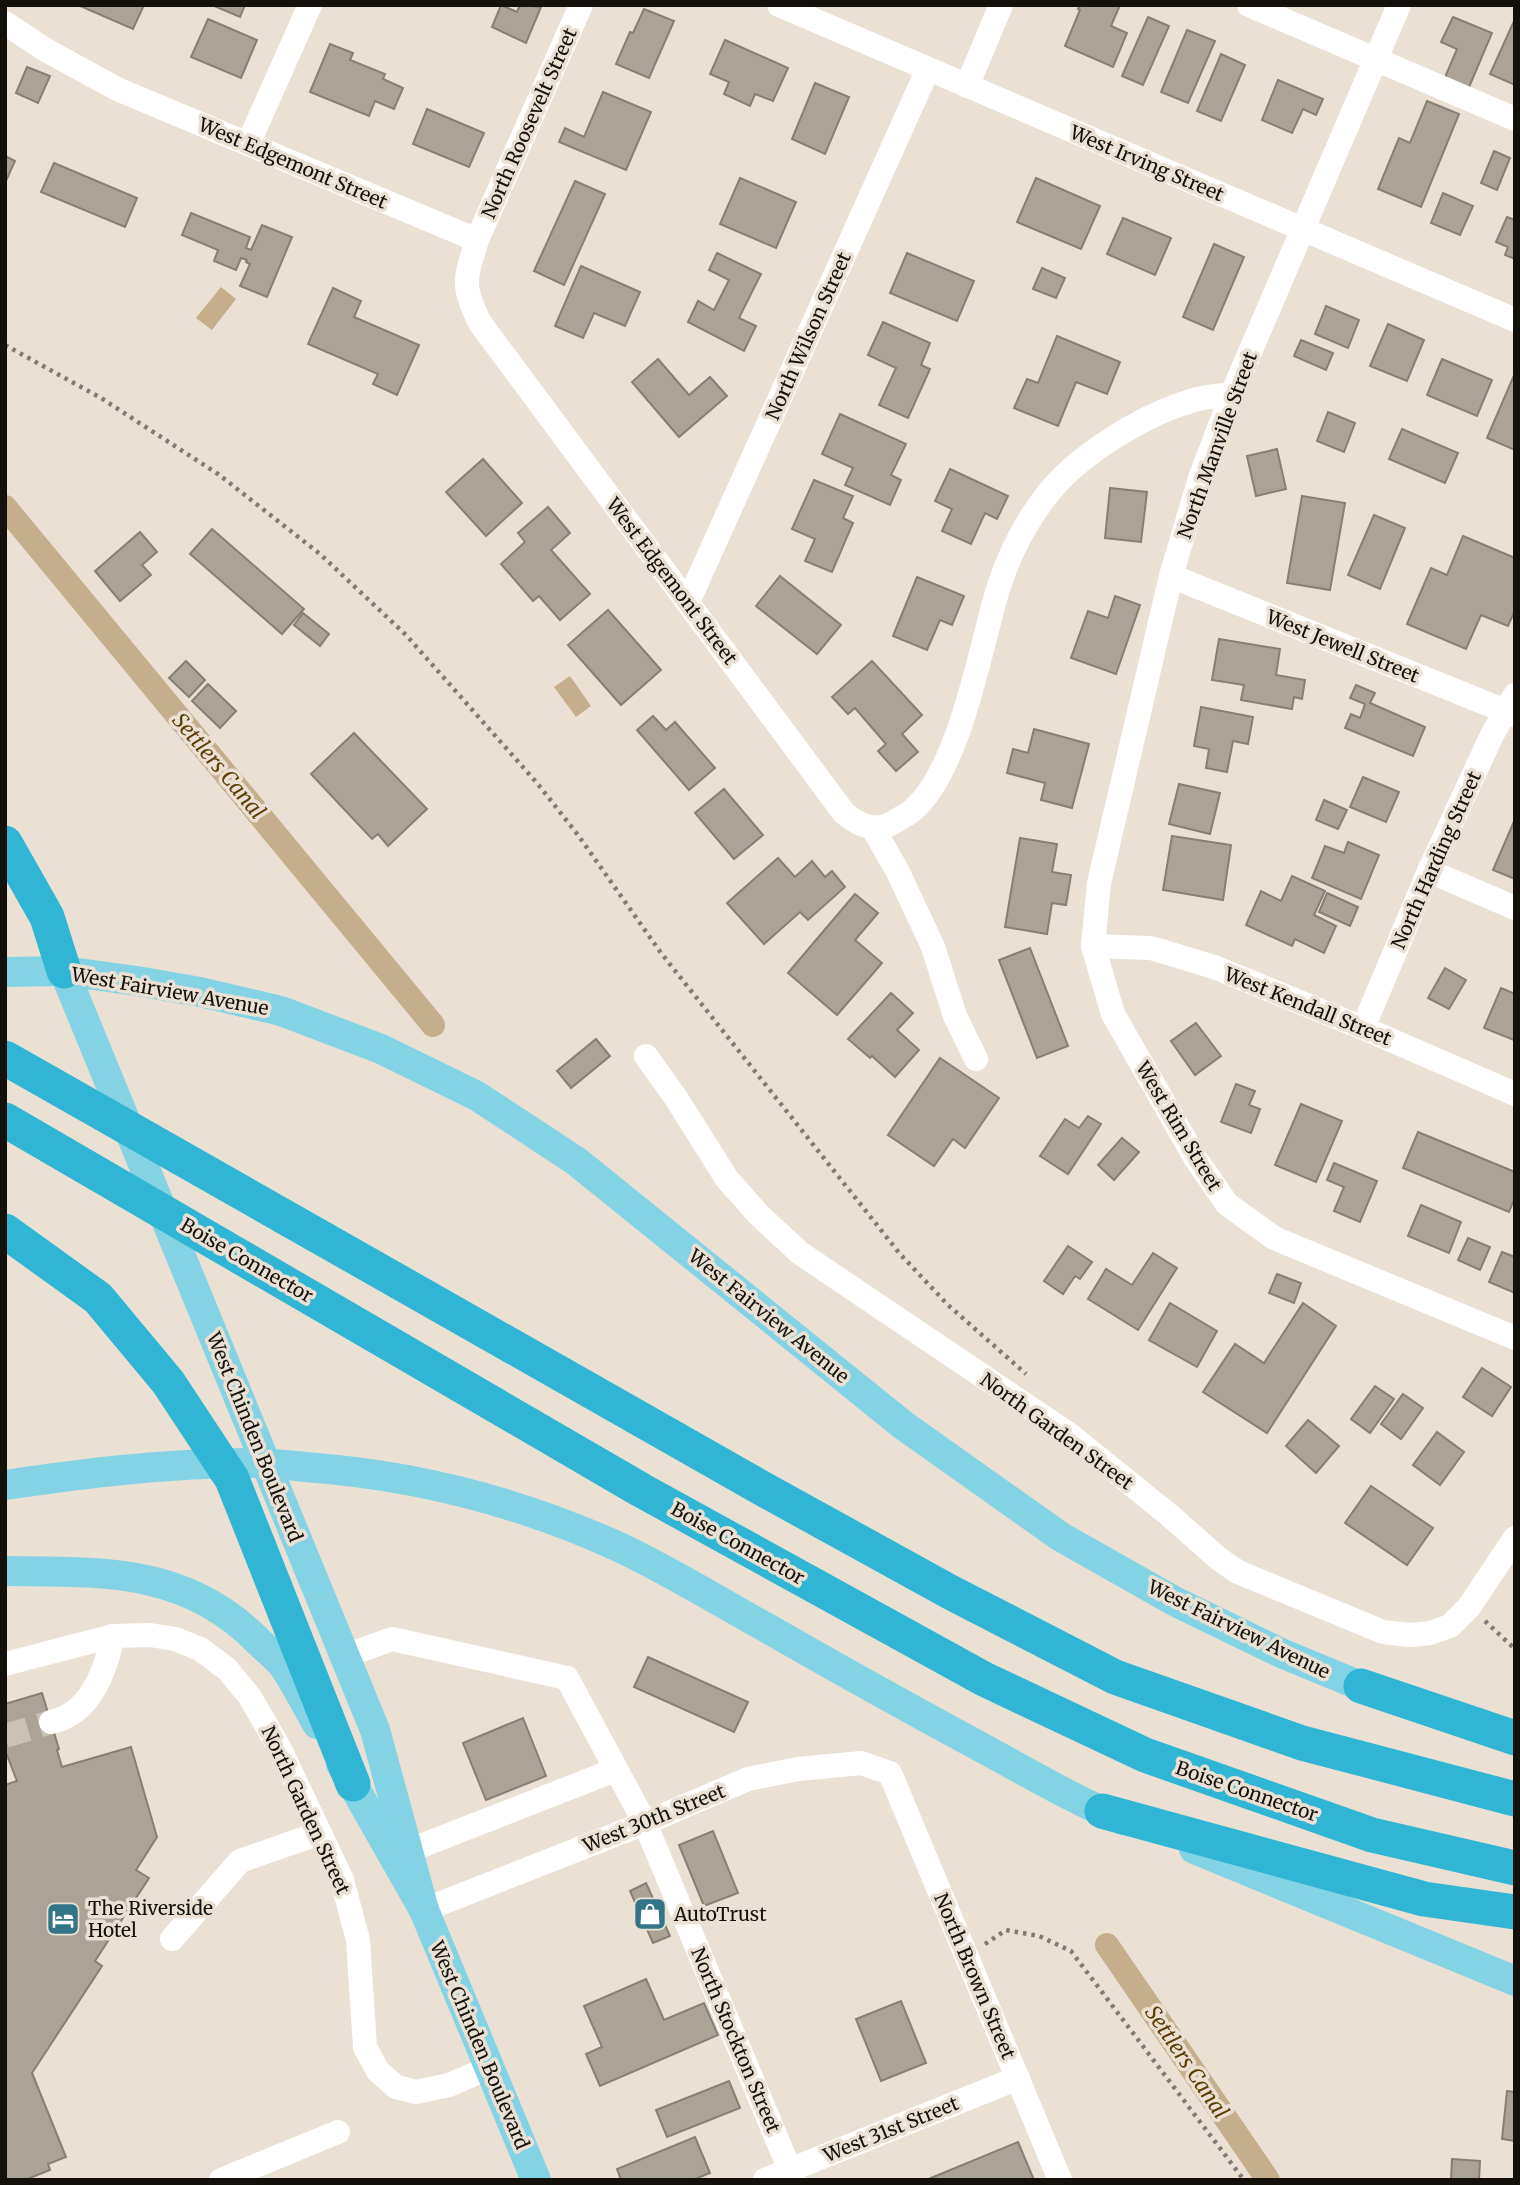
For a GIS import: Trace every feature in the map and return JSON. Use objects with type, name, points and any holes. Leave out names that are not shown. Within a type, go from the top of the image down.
[{"type":"highway","points":[[5,843],[47,917],[64,971]]},
{"type":"highway","points":[[5,1058],[880,1554],[1115,1677],[1302,1743],[1515,1799]]},
{"type":"highway","name":"Boise Connector","points":[[5,1120],[641,1490],[984,1679],[1158,1760],[1372,1836],[1515,1868]]},
{"type":"highway","points":[[5,1231],[98,1298],[168,1382],[232,1479],[353,1784]]},
{"type":"highway","points":[[1361,1686],[1515,1738]]},
{"type":"highway","points":[[1102,1811],[1424,1899],[1515,1912]]},
{"type":"main road","name":"West Fairview Avenue","points":[[5,972],[64,971],[200,992],[281,1011],[381,1049],[477,1096],[576,1161],[903,1425],[1061,1537],[1176,1602],[1281,1653],[1361,1686],[1515,1722]]},
{"type":"main road","name":"West Chinden Boulevard","points":[[64,971],[375,1730],[424,1910]]},
{"type":"main road","points":[[5,1485],[79,1474],[255,1463],[352,1470],[412,1479],[529,1510],[619,1547],[670,1573],[926,1718],[1102,1811],[1515,1981]]},
{"type":"main road","name":"West Chinden Boulevard","points":[[5,1571],[93,1572],[137,1577],[173,1586],[213,1604],[247,1629],[282,1664],[424,1910],[536,2180]]},
{"type":"street","points":[[248,144],[310,5]]},
{"type":"street","name":"North Roosevelt Street","points":[[477,240],[581,5]]},
{"type":"street","name":"West Irving Street","points":[[779,5],[1515,320]]},
{"type":"street","points":[[967,86],[1001,5]]},
{"type":"street","points":[[1249,5],[1515,119]]},
{"type":"street","name":"North Manville Street","points":[[1093,946],[1099,883],[1171,576],[1200,478],[1302,229],[1399,5]]},
{"type":"street","name":"West Edgemont Street","points":[[5,23],[44,49],[117,89],[477,240],[465,281],[470,302],[480,323],[844,813],[856,823],[873,828]]},
{"type":"street","name":"North Wilson Street","points":[[688,602],[928,69]]},
{"type":"street","points":[[976,1059],[955,1016],[933,947],[898,872],[873,828],[890,824],[914,809],[938,779],[957,736],[999,587],[1017,541],[1044,498],[1077,465],[1123,430],[1192,400],[1233,394]]},
{"type":"street","name":"West Jewell Street","points":[[1171,576],[1512,708]]},
{"type":"street","name":"North Harding Street","points":[[1363,1028],[1429,871],[1492,735],[1512,708]]},
{"type":"street","points":[[1429,871],[1515,908]]},
{"type":"street","name":"West Kendall Street","points":[[1093,946],[1151,948],[1214,967],[1515,1094]]},
{"type":"street","name":"West Rim Street","points":[[1093,946],[1112,1014],[1196,1159],[1227,1204],[1274,1238],[1515,1338]]},
{"type":"street","name":"North Garden Street","points":[[646,1056],[727,1179],[759,1215],[800,1253],[1070,1435],[1238,1572],[1383,1632],[1410,1635],[1430,1633],[1450,1626],[1469,1607],[1515,1538]]},
{"type":"street","name":"North Garden Street","points":[[5,1664],[113,1636],[150,1635],[175,1639],[200,1648],[227,1669],[250,1697],[280,1749],[342,1880],[358,1940],[365,2047],[378,2071],[396,2087],[416,2092],[449,2085],[489,2068]]},
{"type":"street","points":[[51,1722],[60,1720],[85,1703],[103,1677],[113,1636]]},
{"type":"street","name":"North Stockton Street","points":[[345,1656],[392,1639],[567,1678],[645,1823],[792,2174]]},
{"type":"street","name":"West 30th Street","points":[[424,1910],[645,1823],[748,1779],[799,1769],[861,1763],[890,1773]]},
{"type":"street","points":[[408,1851],[615,1770]]},
{"type":"street","name":"North Brown Street","points":[[890,1773],[1060,2180]]},
{"type":"street","points":[[173,1939],[240,1861],[320,1833]]},
{"type":"street","name":"West 31st Street","points":[[765,2180],[792,2174],[1018,2078]]},
{"type":"street","points":[[221,2180],[338,2133]]},
{"type":"path","points":[[5,345],[101,398],[218,474],[320,554],[406,635],[570,825],[661,953],[900,1254],[948,1306],[1027,1375]]},
{"type":"path","points":[[1469,1607],[1515,1649]]},
{"type":"path","points":[[966,1955],[1006,1930],[1039,1936],[1070,1951],[1244,2180]]},
{"type":"shaded area","points":[[221,287],[236,299],[212,330],[196,318]]},
{"type":"shaded area","points":[[570,676],[591,706],[576,717],[554,687]]},
{"type":"building","points":[[78,5],[144,5],[133,29]]},
{"type":"building","points":[[212,5],[245,5],[240,17]]},
{"type":"building","points":[[501,5],[517,12],[520,5],[541,7],[526,43],[492,27]]},
{"type":"building","points":[[1080,5],[1120,5],[1111,26],[1127,33],[1113,67],[1065,46]]},
{"type":"building","points":[[644,9],[674,21],[649,78],[616,64]]},
{"type":"building","points":[[1148,17],[1169,26],[1143,85],[1122,76]]},
{"type":"building","points":[[1453,17],[1492,33],[1467,92],[1443,82],[1457,49],[1441,42]]},
{"type":"building","points":[[208,19],[257,40],[241,78],[191,57]]},
{"type":"building","points":[[1515,21],[1515,85],[1490,74]]},
{"type":"building","points":[[1187,30],[1215,41],[1188,103],[1161,92]]},
{"type":"building","points":[[725,40],[788,68],[773,101],[755,94],[750,106],[724,94],[729,82],[710,74]]},
{"type":"building","points":[[330,44],[353,53],[350,60],[385,74],[383,79],[403,88],[394,109],[375,101],[369,116],[310,92]]},
{"type":"building","points":[[1221,54],[1245,65],[1221,121],[1197,111]]},
{"type":"building","points":[[27,67],[50,76],[38,103],[16,93]]},
{"type":"building","points":[[1278,80],[1323,99],[1316,115],[1303,109],[1292,133],[1262,120]]},
{"type":"building","points":[[815,83],[849,97],[825,154],[792,139]]},
{"type":"building","points":[[603,92],[651,112],[626,170],[559,142],[565,128],[584,137]]},
{"type":"building","points":[[1427,101],[1459,114],[1421,207],[1378,189],[1399,138],[1410,143]]},
{"type":"building","points":[[427,109],[484,133],[469,167],[413,144]]},
{"type":"building","points":[[1494,151],[1510,158],[1497,190],[1481,183]]},
{"type":"building","points":[[5,156],[15,161],[5,183]]},
{"type":"building","points":[[54,163],[137,198],[125,227],[41,192]]},
{"type":"building","points":[[740,178],[796,202],[776,248],[720,224]]},
{"type":"building","points":[[1036,178],[1100,206],[1081,249],[1017,222]]},
{"type":"building","points":[[575,181],[605,194],[564,285],[534,271]]},
{"type":"building","points":[[1443,193],[1473,206],[1460,235],[1431,223]]},
{"type":"building","points":[[191,213],[250,237],[246,248],[251,250],[262,225],[292,237],[267,297],[240,286],[250,264],[247,260],[241,258],[236,270],[214,261],[218,250],[182,235]]},
{"type":"building","points":[[1507,217],[1515,220],[1515,259],[1505,255],[1508,247],[1496,242]]},
{"type":"building","points":[[1123,218],[1171,238],[1155,275],[1107,254]]},
{"type":"building","points":[[1214,244],[1244,257],[1213,330],[1183,317]]},
{"type":"building","points":[[717,253],[761,274],[739,318],[756,326],[744,351],[688,322],[698,301],[714,310],[729,280],[709,270]]},
{"type":"building","points":[[907,253],[974,281],[957,321],[890,293]]},
{"type":"building","points":[[581,266],[640,292],[625,326],[594,313],[583,338],[555,326]]},
{"type":"building","points":[[1042,268],[1065,278],[1056,298],[1033,289]]},
{"type":"building","points":[[333,288],[361,301],[354,317],[419,345],[397,395],[373,384],[378,374],[308,344]]},
{"type":"building","points":[[1326,306],[1359,320],[1348,348],[1315,334]]},
{"type":"building","points":[[883,322],[930,343],[921,365],[930,369],[908,418],[879,405],[896,368],[868,355]]},
{"type":"building","points":[[1388,324],[1424,340],[1407,381],[1370,366]]},
{"type":"building","points":[[1057,336],[1120,362],[1107,394],[1076,382],[1058,426],[1014,408],[1027,379],[1038,383]]},
{"type":"building","points":[[1301,340],[1333,353],[1326,370],[1294,356]]},
{"type":"building","points":[[658,359],[689,395],[710,377],[727,396],[679,437],[632,382]]},
{"type":"building","points":[[1442,359],[1492,380],[1477,416],[1427,395]]},
{"type":"building","points":[[1515,373],[1515,450],[1487,438]]},
{"type":"building","points":[[1328,412],[1355,423],[1344,452],[1317,441]]},
{"type":"building","points":[[840,414],[906,444],[891,475],[901,480],[890,505],[845,485],[853,468],[822,454]]},
{"type":"building","points":[[1402,429],[1458,453],[1445,483],[1389,459]]},
{"type":"building","points":[[1277,449],[1286,489],[1256,496],[1247,456]]},
{"type":"building","points":[[483,459],[522,503],[486,536],[446,492]]},
{"type":"building","points":[[950,469],[1008,496],[997,519],[985,513],[971,544],[942,531],[952,509],[935,501]]},
{"type":"building","points":[[814,480],[853,496],[843,518],[853,523],[832,572],[805,561],[815,539],[792,529]]},
{"type":"building","points":[[1110,488],[1147,492],[1141,542],[1105,538]]},
{"type":"building","points":[[1302,496],[1345,503],[1330,590],[1287,583]]},
{"type":"building","points":[[548,507],[570,533],[551,550],[590,594],[560,620],[539,596],[533,601],[501,564],[525,542],[518,533]]},
{"type":"building","points":[[1374,515],[1405,528],[1380,589],[1348,575]]},
{"type":"building","points":[[212,529],[304,609],[282,634],[190,554]]},
{"type":"building","points":[[140,532],[157,552],[142,565],[151,575],[120,601],[95,571]]},
{"type":"building","points":[[1463,536],[1515,558],[1515,610],[1508,626],[1481,615],[1466,649],[1407,624],[1431,568],[1447,575]]},
{"type":"building","points":[[780,576],[841,625],[817,654],[756,606]]},
{"type":"building","points":[[917,577],[964,596],[952,625],[940,620],[927,650],[893,636]]},
{"type":"building","points":[[1115,596],[1140,605],[1116,674],[1071,658],[1088,611],[1108,618]]},
{"type":"building","points":[[608,610],[661,670],[621,705],[568,645]]},
{"type":"building","points":[[303,613],[329,634],[320,646],[294,625]]},
{"type":"building","points":[[1219,639],[1280,649],[1276,675],[1305,680],[1302,699],[1294,697],[1292,709],[1241,700],[1244,685],[1212,680]]},
{"type":"building","points":[[186,661],[205,680],[189,697],[169,678]]},
{"type":"building","points":[[872,661],[922,715],[902,734],[918,752],[896,771],[878,751],[886,744],[855,708],[848,714],[832,697]]},
{"type":"building","points":[[208,684],[236,711],[220,728],[192,701]]},
{"type":"building","points":[[1356,685],[1375,693],[1370,703],[1425,727],[1413,756],[1345,728],[1351,714],[1360,718],[1365,704],[1350,698]]},
{"type":"building","points":[[1201,707],[1253,717],[1248,744],[1233,741],[1227,772],[1206,768],[1209,749],[1194,746]]},
{"type":"building","points":[[653,716],[666,730],[675,722],[715,768],[689,790],[637,730]]},
{"type":"building","points":[[1034,729],[1089,744],[1072,808],[1041,800],[1045,783],[1007,773],[1013,749],[1028,753]]},
{"type":"building","points":[[354,733],[427,809],[388,846],[378,834],[372,839],[311,774]]},
{"type":"building","points":[[1363,777],[1399,792],[1386,822],[1350,807]]},
{"type":"building","points":[[1179,784],[1220,793],[1210,834],[1169,824]]},
{"type":"building","points":[[724,789],[763,835],[734,859],[695,813]]},
{"type":"building","points":[[1324,800],[1347,810],[1338,829],[1316,820]]},
{"type":"building","points":[[1515,819],[1515,879],[1493,870]]},
{"type":"building","points":[[1172,836],[1231,845],[1223,900],[1163,890]]},
{"type":"building","points":[[1020,838],[1057,844],[1052,872],[1071,875],[1066,905],[1052,903],[1047,934],[1005,927]]},
{"type":"building","points":[[1348,842],[1379,855],[1361,899],[1312,878],[1325,846],[1344,853]]},
{"type":"building","points":[[778,858],[795,877],[812,861],[825,877],[832,871],[845,887],[808,920],[800,912],[764,944],[727,903]]},
{"type":"building","points":[[1292,876],[1325,891],[1314,915],[1336,926],[1324,953],[1295,939],[1292,946],[1246,925],[1261,891],[1281,901]]},
{"type":"building","points":[[1327,893],[1358,907],[1350,926],[1319,912]]},
{"type":"building","points":[[855,894],[878,913],[855,940],[882,963],[837,1015],[788,973]]},
{"type":"building","points":[[1030,948],[1068,1046],[1037,1058],[999,960]]},
{"type":"building","points":[[1445,968],[1466,980],[1449,1009],[1428,998]]},
{"type":"building","points":[[1501,988],[1515,994],[1514,1040],[1484,1028]]},
{"type":"building","points":[[891,993],[913,1013],[897,1030],[919,1050],[895,1077],[848,1039]]},
{"type":"building","points":[[1196,1023],[1221,1056],[1195,1075],[1171,1041]]},
{"type":"building","points":[[596,1039],[610,1056],[571,1088],[557,1071]]},
{"type":"building","points":[[940,1058],[999,1098],[965,1148],[953,1139],[934,1166],[888,1135]]},
{"type":"building","points":[[1236,1084],[1255,1091],[1249,1105],[1260,1109],[1251,1133],[1221,1122]]},
{"type":"building","points":[[1301,1104],[1342,1121],[1316,1182],[1275,1165]]},
{"type":"building","points":[[1088,1116],[1101,1124],[1068,1174],[1040,1156],[1065,1119],[1079,1128]]},
{"type":"building","points":[[1418,1132],[1515,1172],[1515,1197],[1509,1212],[1403,1168]]},
{"type":"building","points":[[1122,1138],[1139,1152],[1114,1180],[1098,1165]]},
{"type":"building","points":[[1334,1163],[1377,1181],[1360,1222],[1334,1211],[1344,1187],[1327,1180]]},
{"type":"building","points":[[1421,1205],[1461,1222],[1449,1253],[1408,1236]]},
{"type":"building","points":[[1468,1238],[1490,1247],[1480,1270],[1458,1260]]},
{"type":"building","points":[[1068,1246],[1092,1262],[1080,1279],[1075,1276],[1063,1294],[1044,1281]]},
{"type":"building","points":[[1502,1252],[1515,1257],[1515,1293],[1489,1282]]},
{"type":"building","points":[[1153,1253],[1177,1268],[1138,1330],[1088,1299],[1106,1269],[1132,1285]]},
{"type":"building","points":[[1277,1274],[1301,1283],[1294,1303],[1269,1293]]},
{"type":"building","points":[[1170,1303],[1217,1331],[1197,1367],[1149,1340]]},
{"type":"building","points":[[1303,1303],[1336,1326],[1267,1433],[1203,1392],[1235,1344],[1264,1363]]},
{"type":"building","points":[[1482,1368],[1511,1387],[1492,1416],[1463,1397]]},
{"type":"building","points":[[1375,1386],[1394,1399],[1370,1433],[1351,1419]]},
{"type":"building","points":[[1403,1394],[1423,1408],[1401,1439],[1381,1424]]},
{"type":"building","points":[[1308,1420],[1339,1446],[1316,1473],[1286,1446]]},
{"type":"building","points":[[1437,1432],[1464,1452],[1440,1485],[1413,1465]]},
{"type":"building","points":[[1371,1486],[1433,1528],[1407,1565],[1345,1523]]},
{"type":"building","points":[[648,1657],[748,1702],[734,1732],[634,1687]]},
{"type":"building","name":"The Riverside Hotel","points":[[42,1693],[62,1767],[131,1747],[157,1837],[136,1870],[149,1878],[95,1961],[102,1966],[32,2073],[66,2157],[48,2164],[50,2170],[25,2180],[5,2180],[5,1785],[17,1781],[5,1750],[5,1704]]},
{"type":"building","points":[[523,1718],[546,1776],[486,1800],[463,1743]]},
{"type":"building","points":[[713,1831],[738,1893],[704,1906],[679,1845]]},
{"type":"building","name":"AutoTrust","points":[[646,1883],[670,1936],[653,1943],[630,1891]]},
{"type":"building","points":[[646,1979],[664,2020],[704,2003],[718,2035],[600,2086],[586,2054],[602,2047],[584,2006]]},
{"type":"building","points":[[901,2001],[926,2063],[881,2081],[856,2019]]},
{"type":"building","points":[[729,2081],[740,2108],[667,2137],[656,2110]]},
{"type":"building","points":[[1507,2091],[1515,2092],[1515,2141],[1502,2139]]},
{"type":"building","points":[[695,2137],[710,2173],[693,2180],[621,2180],[617,2169]]},
{"type":"building","points":[[1018,2142],[1034,2180],[926,2180]]},
{"type":"building","points":[[1452,2159],[1480,2161],[1479,2180],[1451,2180]]},
{"type":"waterway","name":"Settlers Canal","points":[[5,507],[433,1025]]},
{"type":"waterway","name":"Settlers Canal","points":[[1107,1945],[1268,2180]]},
{"type":"tunnel","points":[[5,1736],[51,1722]]},
{"type":"place","name":"AutoTrust","points":[[650,1914]]},
{"type":"place","name":"The Riverside Hotel","points":[[63,1919]]}]
